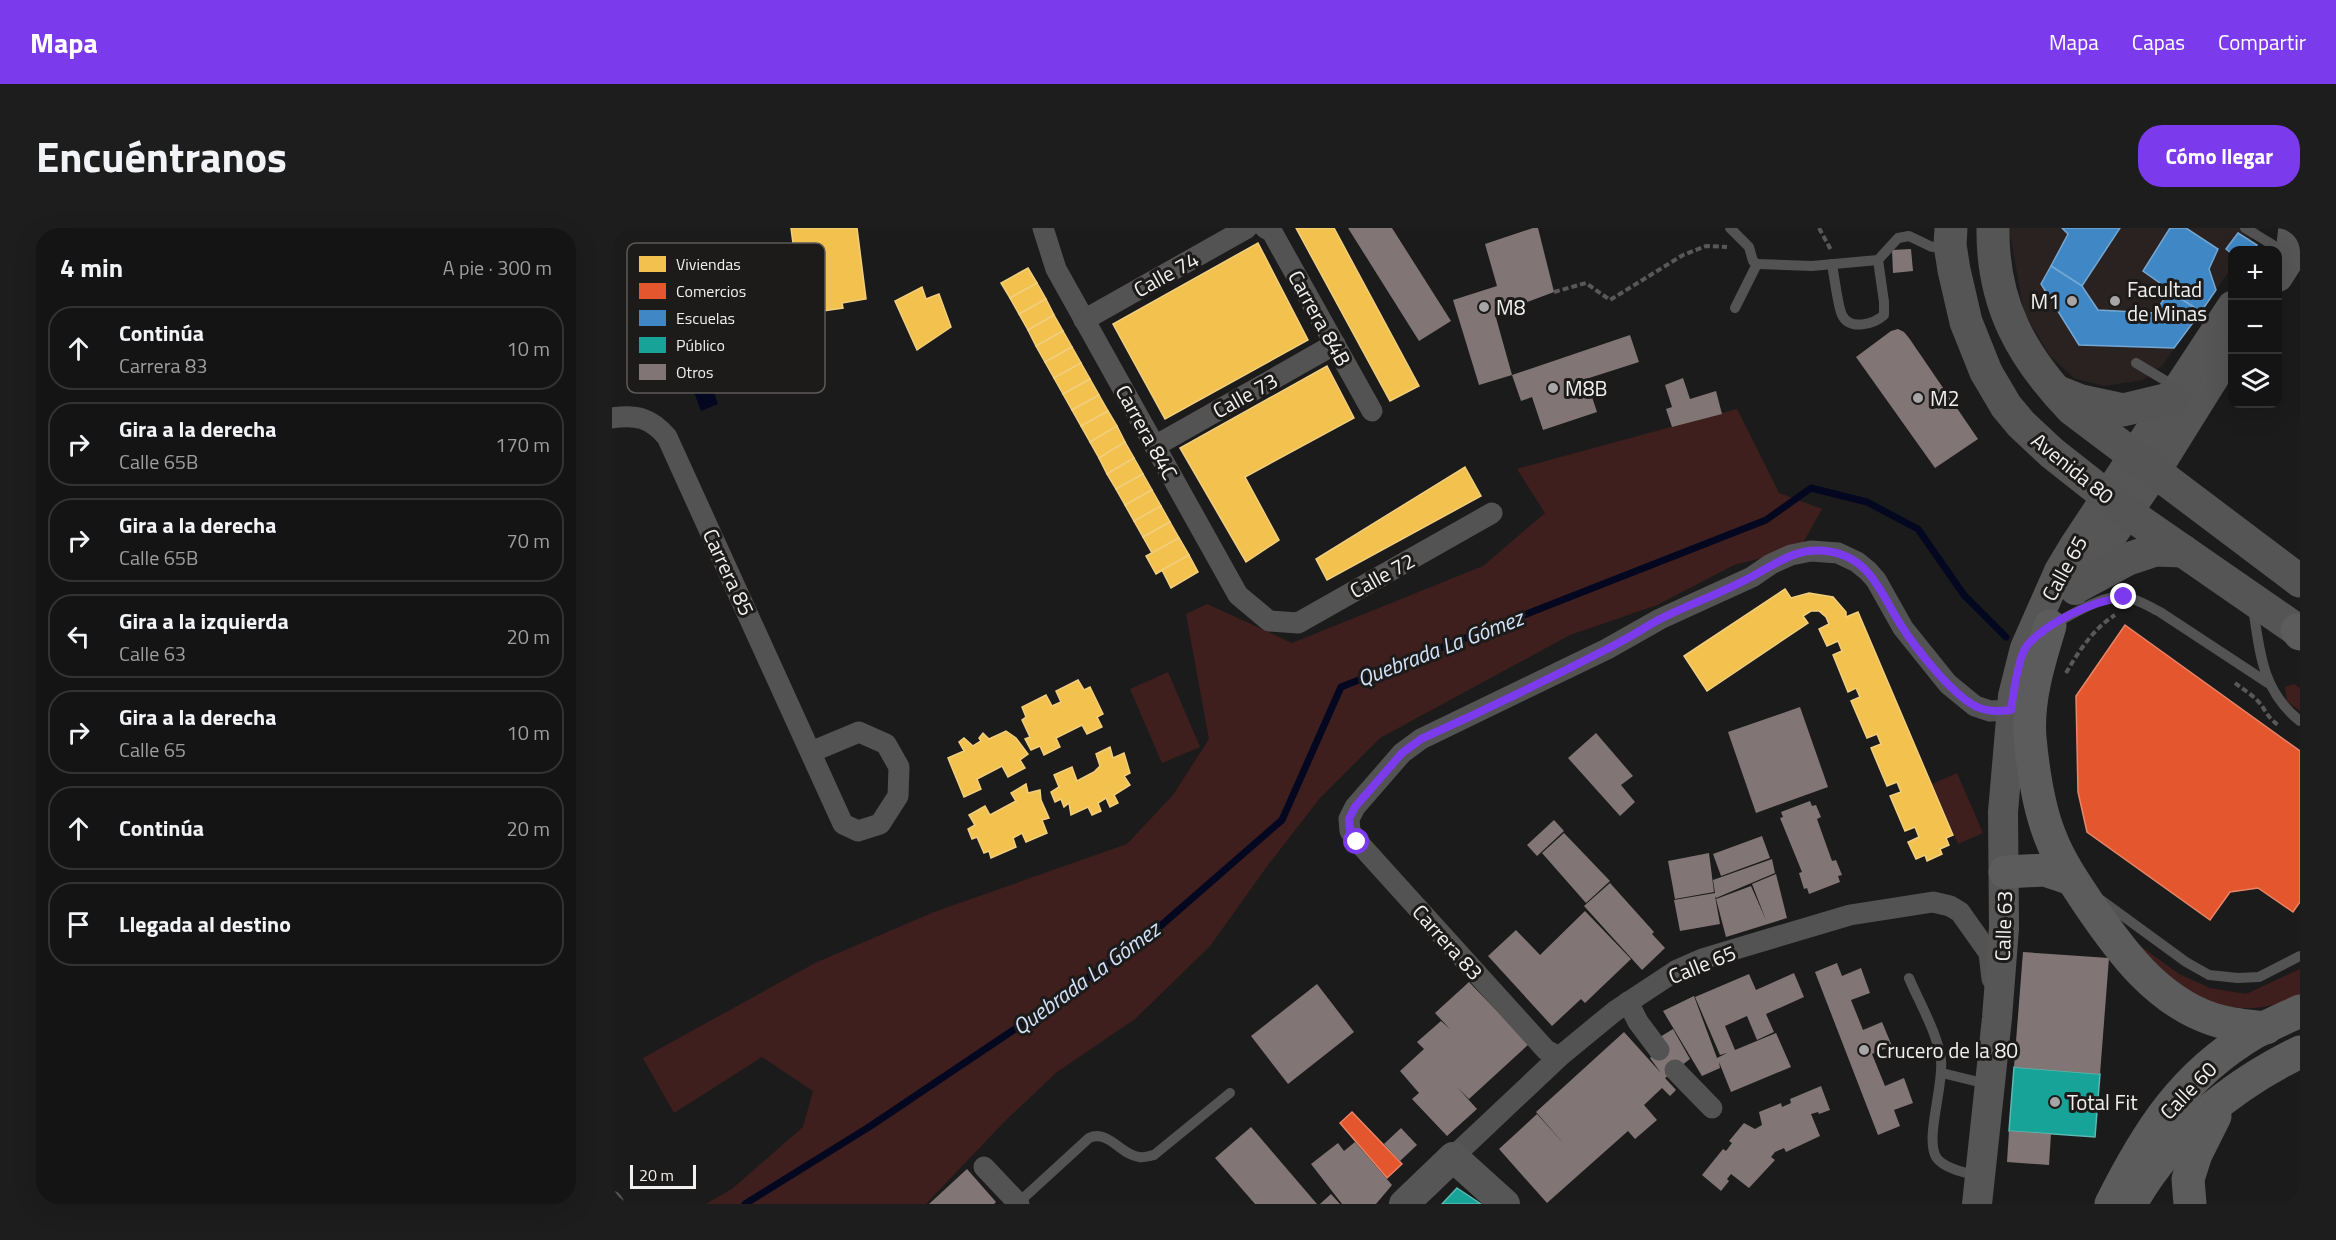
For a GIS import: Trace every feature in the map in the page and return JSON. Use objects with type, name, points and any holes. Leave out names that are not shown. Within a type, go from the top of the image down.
[{"type":"highway","points":[[2049,626],[2033,689],[2030,737],[2041,804],[2050,836],[2072,879],[2109,934],[2138,969],[2161,991],[2188,1008],[2213,1019],[2266,1028]]},
{"type":"highway","points":[[2005,872],[2045,870],[2072,879]]},
{"type":"highway","name":"Calle 60","points":[[2111,1204],[2139,1149],[2162,1115],[2190,1084],[2221,1056],[2266,1028],[2300,1011]]},
{"type":"highway","points":[[2132,1204],[2166,1153],[2189,1128],[2256,1076],[2300,1052]]},
{"type":"highway","points":[[2190,1204],[2188,1179],[2196,1154],[2204,1135],[2227,1097]]},
{"type":"main road","points":[[1992,228],[1992,252],[2001,297],[2014,333],[2034,366],[2052,388],[2072,409],[2300,581]]},
{"type":"main road","name":"Avenida 80","points":[[1951,237],[1957,290],[1966,322],[1983,365],[2006,406],[2034,437],[2117,505],[2299,632]]},
{"type":"main road","name":"Calle 65","points":[[2146,463],[2175,394],[2228,312]]},
{"type":"main road","name":"Calle 65","points":[[2025,648],[2059,571],[2117,505],[2228,354]]},
{"type":"main road","points":[[2052,388],[2082,401],[2123,410],[2175,394]]},
{"type":"main road","name":"Calle 65","points":[[2025,648],[2049,626],[2078,586],[2117,505]]},
{"type":"main road","points":[[2078,586],[2128,559],[2155,550],[2183,551]]},
{"type":"main road","name":"Calle 63","points":[[1979,1190],[2004,928],[2003,812],[2011,710],[2015,682],[2025,648]]},
{"type":"main road","points":[[1453,1157],[1505,1204]]},
{"type":"main road","name":"Calle 65","points":[[1404,1204],[1453,1157]]},
{"type":"street","name":"Calle 74","points":[[1084,320],[1247,228]]},
{"type":"street","name":"Carrera 84B","points":[[1265,228],[1272,232],[1372,411]]},
{"type":"street","name":"Carrera 84C","points":[[1043,230],[1056,269],[1238,595],[1269,621]]},
{"type":"street","name":"Calle 73","points":[[1155,446],[1335,344]]},
{"type":"street","name":"Carrera 85","points":[[619,417],[647,419],[667,437],[843,824],[858,831],[880,824],[898,796],[899,767],[886,744],[859,732],[811,752]]},
{"type":"street","name":"Calle 72","points":[[1269,621],[1298,623],[1492,513]]},
{"type":"street","name":"Carrera 83","points":[[1559,1057],[1546,1050],[1357,842],[1350,831],[1349,819],[1355,807],[1402,753],[1421,739],[1607,650],[1660,619],[1752,577],[1771,564],[1791,555],[1811,551],[1838,553],[1857,562],[1868,571],[1915,645],[1948,684],[1966,701],[1990,711],[2011,710]]},
{"type":"street","name":"Calle 65","points":[[1453,1157],[1559,1057],[1628,1002],[1677,970],[1702,959],[1850,915],[1933,902],[1950,906],[1960,912],[1989,952],[1997,1018]]},
{"type":"street","points":[[1628,1002],[1638,1022],[1659,1050]]},
{"type":"street","points":[[1675,1070],[1712,1108]]},
{"type":"street","points":[[984,1167],[1018,1203]]},
{"type":"lane","points":[[1730,228],[1749,247],[1753,261],[1757,264],[1812,266],[1878,260],[1898,238],[1909,237],[1932,247],[1951,237]]},
{"type":"lane","points":[[2245,228],[2283,248]]},
{"type":"lane","points":[[1832,264],[1842,316],[1850,323],[1865,324],[1877,321],[1884,315],[1878,260]]},
{"type":"lane","points":[[1735,308],[1757,264]]},
{"type":"lane","points":[[2136,363],[2175,394]]},
{"type":"lane","points":[[2049,626],[2104,600],[2124,597],[2141,602],[2268,683],[2290,713],[2300,721]]},
{"type":"lane","points":[[2252,599],[2268,683]]},
{"type":"lane","points":[[2072,879],[2186,962],[2209,975],[2238,978],[2259,977],[2300,956]]},
{"type":"lane","points":[[1909,978],[1938,1046],[1942,1073],[1933,1135],[1936,1157],[1960,1172],[1979,1190]]},
{"type":"lane","points":[[1942,1073],[1990,1085]]},
{"type":"lane","points":[[1018,1203],[1094,1135],[1106,1138],[1141,1158],[1154,1155],[1230,1093]]},
{"type":"path","points":[[1554,292],[1586,283],[1610,300],[1683,255],[1706,246],[1749,247]]},
{"type":"path","points":[[2063,682],[2066,671],[2106,621]]},
{"type":"shaded area","name":"Facultad de Minas","points":[[2009,228],[2260,228],[2247,246],[2228,246],[2228,273],[2162,366],[2143,380],[2104,386],[2074,378],[2050,356],[2024,313]]},
{"type":"shaded area","points":[[1737,409],[1779,493],[1822,509],[1800,548],[1734,565],[1657,605],[1570,635],[1380,738],[1320,798],[1210,946],[1135,1019],[1057,1072],[1005,1121],[926,1204],[706,1204],[732,1189],[803,1127],[813,1091],[762,1057],[674,1113],[643,1058],[815,963],[934,912],[1127,844],[1173,795],[1209,739],[1186,614],[1207,604],[1292,643],[1483,566],[1545,513],[1517,469]]},
{"type":"shaded area","points":[[1168,672],[1200,747],[1162,763],[1130,689]]},
{"type":"shaded area","points":[[2294,684],[2300,688],[2300,711],[2287,701],[2285,687]]},
{"type":"shaded area","points":[[1957,773],[1983,833],[1958,844],[1932,784]]},
{"type":"shaded area","points":[[2124,934],[2179,974],[2210,988],[2246,994],[2300,969],[2300,995],[2266,1007],[2231,1007],[2214,1003],[2197,997],[2166,977]]},
{"type":"water","points":[[694,393],[714,393],[718,404],[701,411]]},
{"type":"building: Viviendas","points":[[791,228],[857,228],[866,299],[842,303],[843,308],[825,311],[825,243],[793,243]]},
{"type":"building: Viviendas","points":[[1296,228],[1334,228],[1419,386],[1390,401]]},
{"type":"building: Viviendas","points":[[1258,243],[1308,340],[1165,419],[1113,324]]},
{"type":"building: Viviendas","points":[[1028,268],[1037,283],[1010,298],[1001,283]]},
{"type":"building: Viviendas","points":[[1037,283],[1046,299],[1019,314],[1010,298]]},
{"type":"building: Viviendas","points":[[922,287],[926,299],[939,294],[951,327],[917,350],[895,301]]},
{"type":"building: Viviendas","points":[[1046,299],[1054,315],[1028,330],[1019,314]]},
{"type":"building: Viviendas","points":[[1054,315],[1063,331],[1036,346],[1028,330]]},
{"type":"building: Viviendas","points":[[1063,331],[1072,347],[1045,362],[1036,346]]},
{"type":"building: Viviendas","points":[[1072,347],[1081,363],[1054,378],[1045,362]]},
{"type":"building: Viviendas","points":[[1081,363],[1090,379],[1063,394],[1054,378]]},
{"type":"building: Viviendas","points":[[1327,366],[1354,418],[1245,477],[1279,540],[1246,562],[1180,448]]},
{"type":"building: Viviendas","points":[[1090,379],[1099,395],[1072,410],[1063,394]]},
{"type":"building: Viviendas","points":[[1099,395],[1108,411],[1081,426],[1072,410]]},
{"type":"building: Viviendas","points":[[1108,411],[1117,426],[1090,442],[1081,426]]},
{"type":"building: Viviendas","points":[[1117,426],[1125,442],[1099,458],[1090,442]]},
{"type":"building: Viviendas","points":[[1125,442],[1134,458],[1107,474],[1099,458]]},
{"type":"building: Viviendas","points":[[1134,458],[1143,474],[1116,489],[1107,474]]},
{"type":"building: Viviendas","points":[[1465,467],[1481,496],[1327,580],[1316,559]]},
{"type":"building: Viviendas","points":[[1143,474],[1152,490],[1125,505],[1116,489]]},
{"type":"building: Viviendas","points":[[1152,490],[1161,506],[1134,521],[1125,505]]},
{"type":"building: Viviendas","points":[[1161,506],[1170,522],[1143,537],[1134,521]]},
{"type":"building: Viviendas","points":[[1170,522],[1179,538],[1152,553],[1143,537]]},
{"type":"building: Viviendas","points":[[1179,538],[1189,555],[1156,574],[1146,556]]},
{"type":"building: Viviendas","points":[[1189,555],[1198,572],[1171,588],[1162,570]]},
{"type":"building: Viviendas","points":[[1785,589],[1791,598],[1809,593],[1833,597],[1846,612],[1846,617],[1858,612],[1953,835],[1946,838],[1949,845],[1940,849],[1942,854],[1927,861],[1925,855],[1916,859],[1908,842],[1919,837],[1915,827],[1905,831],[1890,796],[1901,792],[1897,782],[1887,786],[1871,748],[1881,744],[1877,734],[1867,738],[1851,701],[1860,697],[1856,688],[1848,692],[1833,655],[1842,651],[1838,641],[1827,646],[1819,629],[1829,624],[1826,617],[1819,611],[1811,611],[1803,616],[1808,623],[1707,691],[1684,656]]},
{"type":"building: Viviendas","points":[[1078,680],[1084,690],[1090,687],[1103,714],[1097,717],[1102,727],[1087,734],[1082,725],[1056,738],[1060,747],[1044,755],[1040,746],[1031,750],[1025,739],[1030,737],[1022,720],[1026,717],[1022,707],[1046,695],[1052,706],[1061,702],[1056,691]]},
{"type":"building: Viviendas","points":[[1006,731],[1016,738],[1028,754],[1020,760],[1025,768],[1008,777],[1002,766],[977,779],[981,789],[964,797],[948,758],[964,751],[959,742],[964,738],[973,746],[981,741],[979,738],[983,733],[989,739]]},
{"type":"building: Viviendas","points":[[1110,747],[1113,758],[1124,753],[1130,773],[1124,776],[1130,785],[1114,795],[1118,803],[1110,807],[1106,798],[1098,803],[1101,811],[1092,815],[1088,807],[1071,815],[1069,803],[1064,807],[1061,799],[1055,802],[1051,792],[1059,787],[1054,775],[1072,767],[1077,781],[1100,766],[1096,754]]},
{"type":"building: Viviendas","points":[[1026,784],[1028,793],[1040,790],[1041,800],[1049,818],[1042,820],[1047,833],[1026,842],[1022,833],[1013,838],[1016,847],[991,858],[989,851],[984,853],[977,837],[972,839],[968,829],[975,825],[969,815],[985,806],[990,815],[1016,801],[1011,793]]},
{"type":"building: Comercios","points":[[2125,625],[2300,751],[2300,902],[2293,912],[2258,888],[2230,892],[2210,920],[2087,832],[2078,792],[2076,696]]},
{"type":"building: Comercios","points":[[1352,1112],[1402,1164],[1387,1178],[1340,1123]]},
{"type":"building: Escuelas","name":"M1","points":[[2062,228],[2120,228],[2082,286],[2051,266],[2068,234]]},
{"type":"building: Escuelas","points":[[2170,228],[2186,228],[2218,249],[2209,269],[2216,290],[2201,312],[2143,271]]},
{"type":"building: Escuelas","points":[[2238,233],[2257,245],[2256,246],[2228,246]]},
{"type":"building: Escuelas","name":"M1","points":[[2051,266],[2082,286],[2098,310],[2155,313],[2169,291],[2201,312],[2174,348],[2079,345],[2041,284]]},
{"type":"building: Público","name":"Total Fit","points":[[2014,1067],[2100,1074],[2095,1137],[2009,1131]]},
{"type":"building: Público","points":[[1457,1188],[1481,1204],[1442,1204]]},
{"type":"building: Otros","points":[[1348,228],[1392,228],[1451,321],[1419,341]]},
{"type":"building: Otros","name":"M8","points":[[1538,228],[1554,292],[1495,314],[1512,375],[1479,385],[1453,300],[1497,286],[1485,244]]},
{"type":"building: Otros","points":[[1911,249],[1913,271],[1893,273],[1892,250]]},
{"type":"building: Otros","name":"M2","points":[[1898,329],[1909,338],[1978,439],[1935,468],[1856,357],[1891,331]]},
{"type":"building: Otros","name":"M8B","points":[[1630,335],[1639,362],[1586,379],[1597,412],[1543,430],[1532,397],[1521,401],[1512,375]]},
{"type":"building: Otros","points":[[1683,378],[1690,399],[1716,391],[1722,414],[1672,427],[1666,409],[1672,407],[1665,385]]},
{"type":"building: Otros","points":[[1800,707],[1828,787],[1756,813],[1728,732]]},
{"type":"building: Otros","points":[[1596,733],[1633,776],[1621,785],[1635,802],[1620,816],[1568,758]]},
{"type":"building: Otros","points":[[1810,801],[1812,806],[1816,805],[1821,817],[1817,819],[1832,861],[1836,860],[1842,875],[1838,876],[1840,882],[1809,894],[1807,888],[1804,889],[1799,873],[1802,872],[1780,818],[1783,817],[1781,812]]},
{"type":"building: Otros","points":[[1554,820],[1564,831],[1537,856],[1527,845]]},
{"type":"building: Otros","points":[[1564,833],[1610,881],[1586,903],[1542,853]]},
{"type":"building: Otros","points":[[1762,836],[1770,858],[1721,876],[1713,854]]},
{"type":"building: Otros","points":[[1709,853],[1714,892],[1675,899],[1668,861]]},
{"type":"building: Otros","points":[[1772,859],[1775,873],[1716,898],[1715,896],[1720,924],[1680,931],[1674,900],[1715,893],[1713,880]]},
{"type":"building: Otros","points":[[1776,874],[1787,918],[1726,937],[1716,899],[1751,886],[1766,920],[1752,884]]},
{"type":"building: Otros","points":[[1610,883],[1654,932],[1652,934],[1665,948],[1642,970],[1584,906]]},
{"type":"building: Otros","points":[[1585,911],[1631,959],[1585,1003],[1581,999],[1552,1026],[1488,956],[1516,930],[1540,955]]},
{"type":"building: Otros","points":[[2023,952],[2109,958],[2100,1074],[2014,1067]]},
{"type":"building: Otros","name":"Crucero de la 80","points":[[1837,963],[1842,976],[1861,968],[1870,993],[1851,1000],[1863,1030],[1882,1022],[1892,1046],[1872,1054],[1885,1086],[1904,1078],[1913,1103],[1894,1110],[1900,1126],[1878,1135],[1815,972]]},
{"type":"building: Otros","points":[[1794,973],[1804,997],[1766,1014],[1774,1032],[1757,1040],[1747,1016],[1725,1026],[1735,1050],[1776,1033],[1791,1067],[1731,1092],[1719,1062],[1720,1068],[1702,1076],[1663,1011],[1694,996],[1717,1058],[1727,1053],[1720,1055],[1695,997],[1749,974],[1756,990]]},
{"type":"building: Otros","points":[[1469,982],[1529,1044],[1469,1099],[1457,1087],[1477,1109],[1447,1136],[1412,1099],[1419,1093],[1400,1071],[1424,1049],[1417,1042],[1441,1021],[1450,1029],[1435,1013]]},
{"type":"building: Otros","points":[[1317,984],[1354,1032],[1288,1084],[1251,1036]]},
{"type":"building: Otros","points":[[1673,1029],[1690,1059],[1665,1078],[1676,1090],[1670,1096],[1662,1088],[1644,1105],[1657,1120],[1635,1139],[1628,1131],[1547,1203],[1499,1149],[1537,1114],[1565,1145],[1536,1112],[1624,1032],[1661,1073],[1650,1058],[1666,1045],[1660,1037]]},
{"type":"building: Otros","points":[[1821,1086],[1830,1110],[1811,1114],[1820,1136],[1786,1152],[1784,1148],[1775,1152],[1771,1157],[1775,1160],[1749,1188],[1731,1174],[1727,1179],[1729,1181],[1721,1191],[1702,1175],[1723,1149],[1726,1151],[1732,1143],[1729,1141],[1744,1123],[1755,1129],[1762,1125],[1759,1112],[1781,1103],[1782,1107],[1791,1103],[1790,1099]]},
{"type":"building: Otros","points":[[1251,1127],[1317,1204],[1255,1204],[1215,1158]]},
{"type":"building: Otros","points":[[1401,1128],[1417,1145],[1400,1161],[1384,1144]]},
{"type":"building: Otros","points":[[2009,1131],[2051,1134],[2049,1165],[2007,1162]]},
{"type":"building: Otros","points":[[1355,1142],[1392,1185],[1376,1204],[1342,1204],[1311,1164],[1338,1143],[1344,1151]]},
{"type":"building: Otros","points":[[967,1169],[996,1202],[994,1204],[929,1204]]},
{"type":"building: Otros","points":[[1331,1194],[1340,1204],[1320,1204]]},
{"type":"waterway","name":"Quebrada La Gómez","points":[[745,1204],[869,1127],[1015,1029],[1157,929],[1282,820],[1341,687],[1766,520],[1811,488],[1867,502],[1918,529],[1964,595],[2006,637]]},
{"type":"place","name":"M1","points":[[2072,301]]},
{"type":"place","name":"Facultad de Minas","points":[[2115,301]]},
{"type":"place","name":"M8","points":[[1484,307]]},
{"type":"place","name":"M8B","points":[[1553,388]]},
{"type":"place","name":"M2","points":[[1918,398]]},
{"type":"place","name":"Crucero de la 80","points":[[1864,1050]]},
{"type":"place","name":"Total Fit","points":[[2055,1102]]},
{"type":"route","points":[[1357,842],[1350,831],[1349,819],[1355,807],[1402,753],[1421,739],[1607,650],[1660,619],[1752,577],[1771,564],[1791,555],[1824,550],[1847,556],[1857,562],[1876,580],[1903,628],[1948,684],[1966,701],[1990,711],[2011,710],[2015,682],[2025,648],[2049,626],[2104,600],[2124,597]]}]
